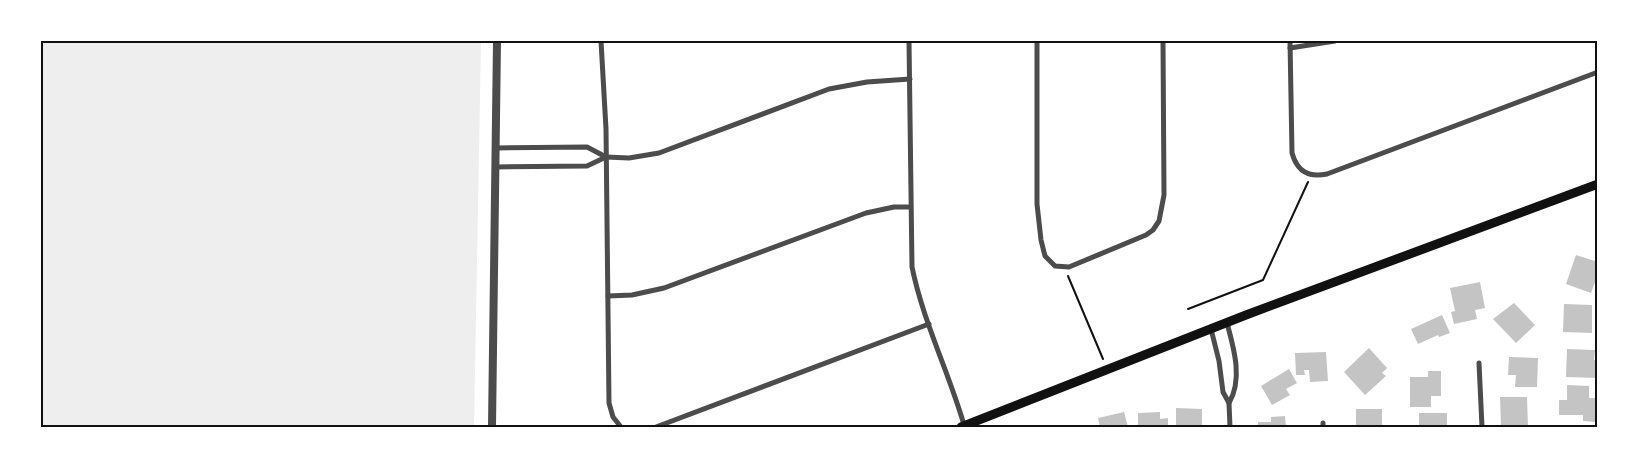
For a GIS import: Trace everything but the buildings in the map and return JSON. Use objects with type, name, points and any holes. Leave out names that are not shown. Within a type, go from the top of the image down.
[{"type":"main road","points":[[963,426],[1107,368],[1598,184]]},
{"type":"street","points":[[492,427],[497,41]]},
{"type":"street","points":[[601,41],[606,113],[609,404],[613,417],[621,427]]},
{"type":"street","points":[[910,41],[912,267],[929,324],[952,383],[963,426]]},
{"type":"street","points":[[1037,41],[1038,222],[1042,248],[1049,262],[1055,266],[1065,267],[1076,265],[1136,240],[1154,230],[1163,209],[1164,195],[1163,41]]},
{"type":"street","points":[[1290,41],[1291,145],[1294,160],[1302,172],[1311,175],[1327,174],[1598,72]]},
{"type":"street","points":[[1290,48],[1336,41]]},
{"type":"street","points":[[496,148],[587,147],[606,157],[629,158],[659,153],[829,89],[867,82],[910,79]]},
{"type":"street","points":[[495,166],[587,166],[606,157]]},
{"type":"street","points":[[608,296],[632,295],[664,288],[866,213],[894,207],[910,207]]},
{"type":"street","points":[[1227,323],[1235,355],[1236,382],[1236,391],[1229,404]]},
{"type":"street","points":[[656,427],[929,324]]},
{"type":"street","points":[[1211,329],[1219,361],[1223,392],[1229,404],[1230,427]]},
{"type":"street","points":[[1479,363],[1482,427]]},
{"type":"path","points":[[1188,309],[1263,280],[1311,175]]},
{"type":"path","points":[[1065,267],[1107,368]]},
{"type":"shaded area","points":[[41,41],[481,41],[474,427],[41,427]]}]
